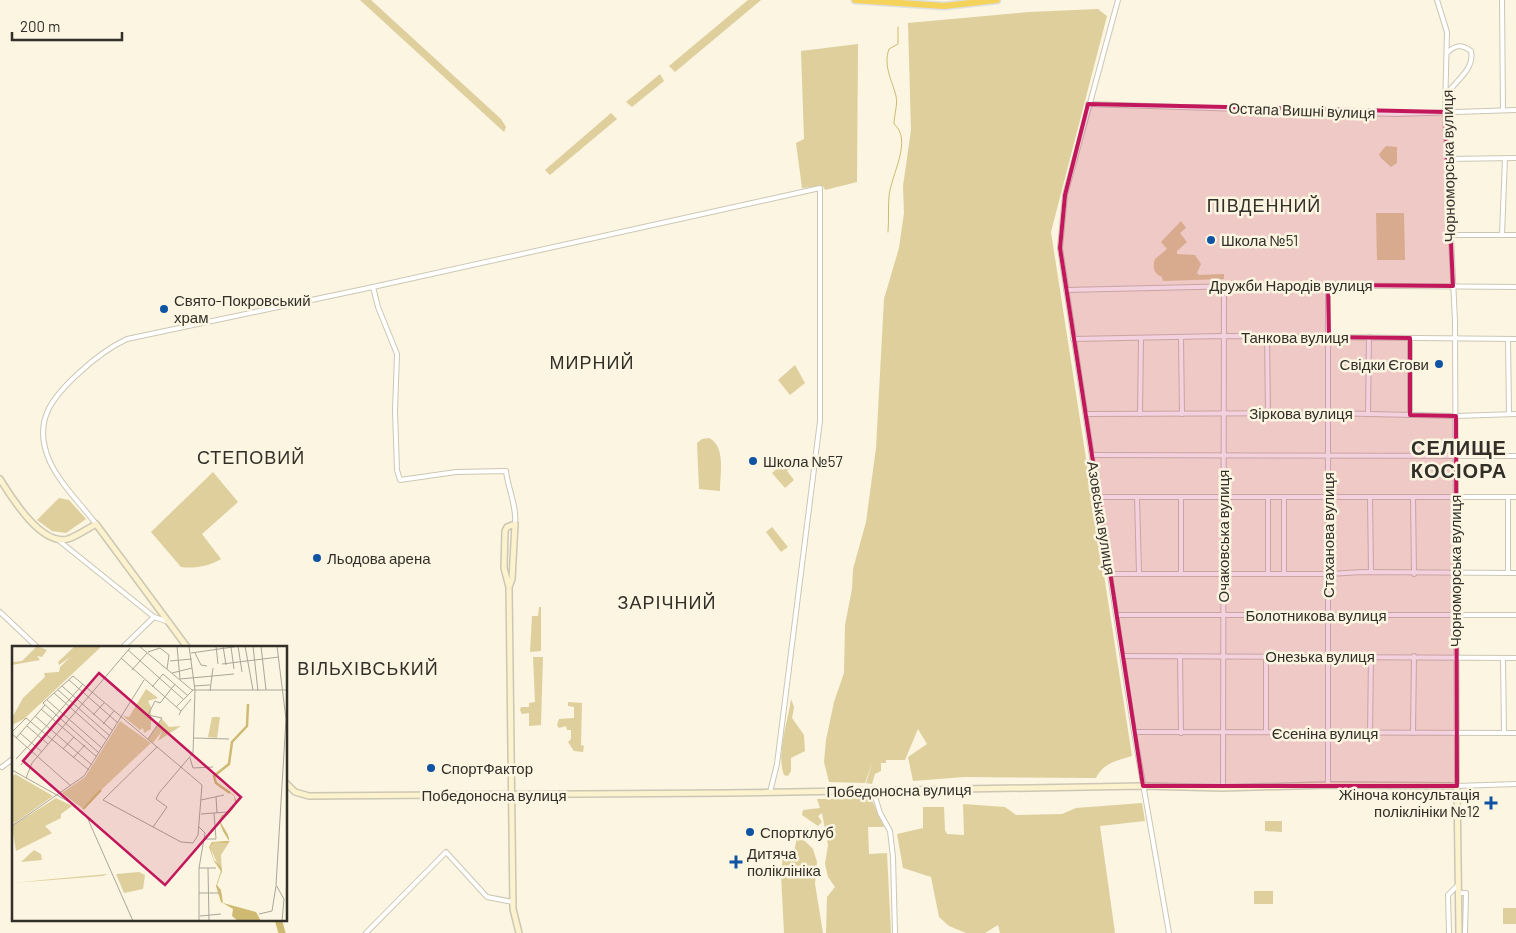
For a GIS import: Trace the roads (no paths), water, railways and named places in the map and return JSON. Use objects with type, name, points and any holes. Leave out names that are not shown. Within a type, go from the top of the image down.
[{"type":"highway","points":[[855,0],[944,6],[997,0]]},
{"type":"street","name":"Азовська вулиця","points":[[1118,0],[1088,104],[1065,195],[1060,231],[1061,263],[1087,414],[1134,732],[1169,933]]},
{"type":"street","name":"Чорноморська вулиця","points":[[1436,0],[1447,32],[1445,112],[1455,338],[1456,732],[1459,933]]},
{"type":"street","points":[[1502,0],[1503,110]]},
{"type":"street","points":[[1445,96],[1472,62],[1471,51],[1466,47],[1454,46],[1447,53]]},
{"type":"street","name":"Остапа Вишні вулиця","points":[[1088,104],[1396,114],[1516,110]]},
{"type":"street","points":[[1502,235],[1505,158]]},
{"type":"street","points":[[1447,159],[1516,158]]},
{"type":"street","points":[[185,646],[50,461],[46,446],[44,424],[47,411],[60,390],[107,348],[127,339],[820,188],[820,422],[777,764],[770,792]]},
{"type":"street","points":[[1449,235],[1516,235]]},
{"type":"street","name":"Дружби Народів вулиця","points":[[1066,290],[1224,285],[1516,287]]},
{"type":"street","name":"Очаковська вулиця","points":[[1223,788],[1222,413],[1224,285]]},
{"type":"street","name":"Стаханова вулиця","points":[[1328,285],[1328,785]]},
{"type":"street","points":[[372,287],[397,354],[395,411],[397,470],[400,480],[456,472],[506,471],[508,487],[516,511],[510,587],[511,795],[513,902],[515,921],[520,933]]},
{"type":"street","name":"Танкова вулиця","points":[[1073,339],[1224,336],[1516,339]]},
{"type":"street","points":[[1267,337],[1268,413]]},
{"type":"street","points":[[1368,337],[1368,414]]},
{"type":"street","points":[[1140,414],[1141,338]]},
{"type":"street","points":[[1181,338],[1182,414]]},
{"type":"street","points":[[1410,338],[1410,415]]},
{"type":"street","points":[[1508,339],[1509,414]]},
{"type":"street","name":"Зіркова вулиця","points":[[1087,414],[1327,413],[1456,416],[1516,414]]},
{"type":"street","points":[[1093,455],[1516,456]]},
{"type":"street","points":[[0,479],[2,487],[30,521],[46,534],[68,539],[96,524]]},
{"type":"street","points":[[1099,497],[1516,497]]},
{"type":"street","points":[[1137,497],[1140,573]]},
{"type":"street","points":[[1180,497],[1181,572]]},
{"type":"street","points":[[1268,497],[1268,573]]},
{"type":"street","points":[[1284,497],[1284,574]]},
{"type":"street","points":[[1413,497],[1414,574]]},
{"type":"street","points":[[1508,497],[1508,573]]},
{"type":"street","points":[[1370,498],[1370,572]]},
{"type":"street","points":[[510,587],[504,568],[505,531],[507,527],[515,524]]},
{"type":"street","points":[[54,537],[154,617],[169,622]]},
{"type":"street","points":[[1111,574],[1181,572],[1284,574],[1370,572],[1414,574],[1516,573]]},
{"type":"street","points":[[0,612],[37,646]]},
{"type":"street","name":"Болотникова вулиця","points":[[1116,615],[1516,615]]},
{"type":"street","points":[[124,646],[154,617]]},
{"type":"street","name":"Онезька вулиця","points":[[1123,656],[1456,656],[1516,658]]},
{"type":"street","points":[[1180,656],[1181,733]]},
{"type":"street","points":[[1370,734],[1371,656]]},
{"type":"street","points":[[1413,733],[1414,656]]},
{"type":"street","points":[[1266,657],[1266,732]]},
{"type":"street","points":[[1503,658],[1504,733]]},
{"type":"street","name":"Єсеніна вулиця","points":[[1134,732],[1516,733]]},
{"type":"street","points":[[2,767],[12,760]]},
{"type":"street","name":"Победоносна вулиця","points":[[288,785],[295,792],[310,796],[770,792],[1143,786],[1223,788],[1328,785],[1457,786],[1516,784]]},
{"type":"street","points":[[873,790],[890,831],[893,857],[895,933]]},
{"type":"street","points":[[366,933],[446,852],[487,897],[513,902]]},
{"type":"street","points":[[1448,933],[1448,895],[1458,884]]},
{"type":"street","points":[[1458,893],[1466,894],[1466,933]]},
{"type":"waterway","points":[[888,232],[889,196],[902,139],[894,124],[896,99],[889,73],[887,55],[889,49],[898,44],[898,27]]},
{"type":"waterway","points":[[278,920],[282,933]]},
{"type":"place","name":"Школа №51","points":[[1211,240]]},
{"type":"place","name":"Свято-Покровський храм","points":[[164,309]]},
{"type":"place","name":"Свідки Єгови","points":[[1439,364]]},
{"type":"place","name":"Школа №57","points":[[753,461]]},
{"type":"place","name":"Льодова арена","points":[[317,558]]},
{"type":"place","name":"СпортФактор","points":[[431,768]]},
{"type":"place","name":"Жіноча консультація поліклініки №12","points":[[1491,803]]},
{"type":"place","name":"Спортклуб","points":[[750,832]]},
{"type":"place","name":"Дитяча поліклініка","points":[[736,862]]},
{"type":"district","name":"ПІВДЕННИЙ","points":[[1264,205]]},
{"type":"district","name":"МИРНИЙ","points":[[592,362]]},
{"type":"district","name":"СТЕПОВИЙ","points":[[251,457]]},
{"type":"district","name":"СЕЛИЩЕ КОСІОРА","points":[[1459,458]]},
{"type":"district","name":"ЗАРІЧНИЙ","points":[[667,602]]},
{"type":"district","name":"ВІЛЬХІВСЬКИЙ","points":[[368,668]]}]
